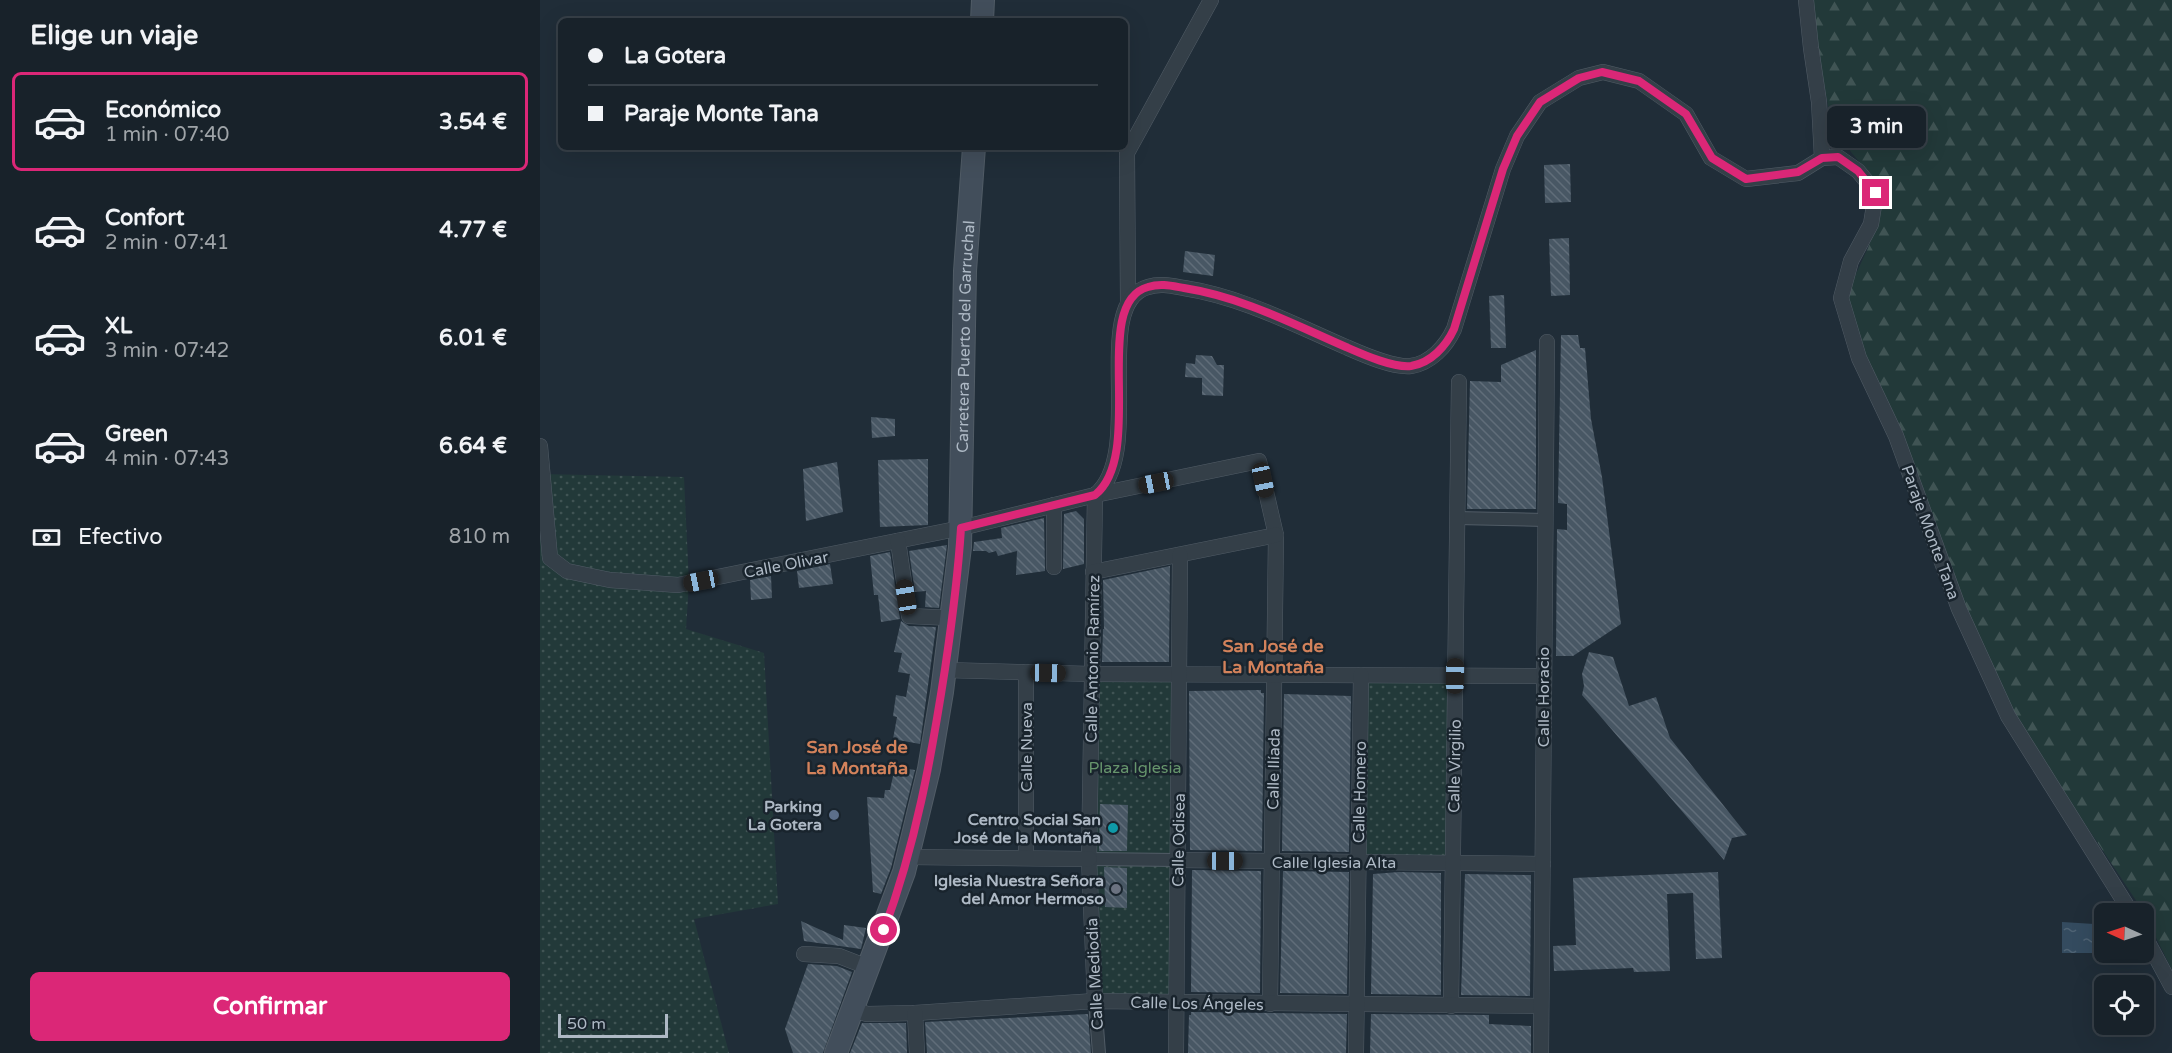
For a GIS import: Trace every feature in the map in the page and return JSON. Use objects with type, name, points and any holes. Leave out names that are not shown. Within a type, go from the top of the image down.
[{"type":"main road","points":[[982,18],[983,0]]},
{"type":"main road","name":"Carretera Puerto del Garruchal","points":[[836,1053],[870,968],[908,857],[929,769],[945,670],[961,528],[964,303],[974,150]]},
{"type":"street","points":[[1095,495],[1107,483],[1114,464],[1119,426],[1120,328],[1128,302],[1127,153],[1211,0]]},
{"type":"street","points":[[1128,302],[1136,293],[1146,287],[1156,285],[1164,284],[1205,291],[1236,299],[1372,358],[1410,366],[1423,362],[1447,344],[1454,329],[1503,169],[1517,136],[1540,102],[1579,78],[1602,72],[1639,81],[1686,114],[1712,158],[1746,179],[1798,172],[1822,158],[1819,102],[1806,0]]},
{"type":"street","name":"Paraje Monte Tana","points":[[1822,158],[1838,157],[1858,171],[1876,193],[1871,224],[1851,261],[1841,298],[1859,358],[1896,436],[1959,609],[2008,716],[2125,903]]},
{"type":"street","name":"Calle Horacio","points":[[1540,1053],[1546,342]]},
{"type":"street","name":"Calle Virgilio","points":[[1451,1006],[1459,382]]},
{"type":"street","name":"Calle Olivar","points":[[540,446],[543,515],[550,558],[567,571],[610,580],[655,584],[678,585],[898,541],[1095,495]]},
{"type":"street","name":"Calle Ilíada","points":[[1095,495],[1259,461],[1276,535],[1270,1004]]},
{"type":"street","name":"Calle Antonio Ramírez","points":[[1089,859],[1095,495]]},
{"type":"street","points":[[1054,505],[1054,567]]},
{"type":"street","points":[[1457,518],[1545,520]]},
{"type":"street","points":[[1093,572],[1276,535]]},
{"type":"street","points":[[898,541],[909,616],[952,618]]},
{"type":"street","name":"Calle Odisea","points":[[1176,1053],[1180,555]]},
{"type":"street","points":[[945,670],[1180,675],[1543,676]]},
{"type":"street","name":"Calle Nueva","points":[[1026,672],[1026,857]]},
{"type":"street","name":"Calle Homero","points":[[1356,1053],[1361,675]]},
{"type":"street","name":"Calle Iglesia Alta","points":[[908,857],[1543,864]]},
{"type":"street","name":"Calle Mediodía","points":[[1089,859],[1099,1053]]},
{"type":"street","points":[[804,954],[839,956],[870,968]]},
{"type":"street","points":[[2154,954],[2172,987]]},
{"type":"street","name":"Calle Los Ángeles","points":[[854,1010],[867,1014],[1095,1001],[1541,1006]]},
{"type":"street","points":[[915,1012],[917,1053]]},
{"type":"green space","points":[[1809,0],[2172,0],[2172,970],[2154,933],[2154,903],[2138,903],[2014,717],[1974,635],[1850,317],[1848,291],[1868,248],[1880,214],[1874,179],[1851,152],[1829,111]]},
{"type":"green space","points":[[540,474],[684,477],[689,583],[686,629],[764,653],[778,904],[694,919],[729,1053],[540,1053]]},
{"type":"green space","name":"Plaza Iglesia","points":[[1092,674],[1180,675],[1176,1003],[1095,1001]]},
{"type":"green space","points":[[1361,675],[1455,676],[1453,863],[1358,862]]},
{"type":"water","points":[[2062,922],[2094,924],[2092,953],[2062,953]]},
{"type":"building","points":[[1570,164],[1571,202],[1545,203],[1544,165]]},
{"type":"building","points":[[1569,238],[1570,295],[1551,296],[1549,239]]},
{"type":"building","points":[[1185,251],[1215,255],[1213,276],[1183,272]]},
{"type":"building","points":[[1504,295],[1506,348],[1491,348],[1489,296]]},
{"type":"building","points":[[1561,335],[1578,335],[1580,348],[1585,348],[1591,419],[1602,477],[1621,624],[1573,656],[1556,656],[1557,529],[1567,530],[1567,504],[1558,503]]},
{"type":"building","points":[[1536,350],[1536,509],[1467,509],[1470,381],[1501,382],[1501,365]]},
{"type":"building","points":[[1196,355],[1212,356],[1217,365],[1224,365],[1223,396],[1202,395],[1202,378],[1185,377],[1186,363],[1195,364]]},
{"type":"building","points":[[871,417],[895,419],[895,436],[872,438]]},
{"type":"building","points":[[928,459],[928,525],[880,527],[878,460]]},
{"type":"building","points":[[837,462],[843,512],[806,521],[803,469]]},
{"type":"building","points":[[1076,511],[1084,519],[1084,564],[1063,569],[1064,514]]},
{"type":"building","points":[[1044,518],[1045,571],[1016,575],[1017,551],[998,556],[996,551],[989,553],[973,551],[974,542],[1002,538],[1001,528]]},
{"type":"building","points":[[947,545],[939,608],[925,607],[926,591],[915,592],[909,551]]},
{"type":"building","points":[[890,552],[900,619],[881,622],[878,595],[874,595],[870,556]]},
{"type":"building","points":[[830,564],[833,584],[799,588],[797,571]]},
{"type":"building","points":[[1170,566],[1169,662],[1102,662],[1103,580]]},
{"type":"building","points":[[771,576],[772,598],[751,600],[750,580]]},
{"type":"building","points":[[901,621],[909,626],[936,627],[920,744],[893,739],[897,717],[893,716],[896,695],[906,697],[910,674],[898,672],[902,653],[894,652]]},
{"type":"building","points":[[1589,652],[1613,657],[1629,706],[1656,697],[1670,738],[1747,835],[1732,838],[1724,860],[1582,695],[1584,686],[1582,674]]},
{"type":"building","points":[[1261,690],[1261,693],[1264,693],[1262,851],[1190,850],[1189,691]]},
{"type":"building","points":[[1284,694],[1351,696],[1349,852],[1282,851]]},
{"type":"building","points":[[895,767],[915,770],[891,868],[881,894],[873,892],[867,797],[884,798],[885,790],[890,790]]},
{"type":"building","name":"Centro Social San José de la Montaña","points":[[1100,804],[1128,805],[1127,851],[1099,851]]},
{"type":"building","name":"Iglesia Nuestra Señora del Amor Hermoso","points":[[1104,867],[1127,868],[1127,908],[1105,907]]},
{"type":"building","points":[[1192,870],[1261,871],[1260,993],[1191,992]]},
{"type":"building","points":[[1283,871],[1349,872],[1347,994],[1280,993]]},
{"type":"building","points":[[1718,872],[1722,958],[1696,959],[1693,893],[1667,894],[1670,971],[1634,972],[1633,968],[1554,971],[1553,946],[1576,945],[1573,878]]},
{"type":"building","points":[[1441,873],[1441,995],[1371,994],[1373,874]]},
{"type":"building","points":[[1465,874],[1531,875],[1530,996],[1461,995]]},
{"type":"building","points":[[801,921],[843,940],[844,925],[866,928],[861,949],[804,941]]},
{"type":"building","points":[[808,964],[837,966],[852,972],[823,1053],[793,1053],[785,1029]]},
{"type":"building","points":[[1191,1012],[1347,1014],[1346,1053],[1188,1053]]},
{"type":"building","points":[[1088,1014],[1091,1053],[927,1053],[925,1022]]},
{"type":"building","points":[[1371,1014],[1489,1015],[1489,1024],[1531,1026],[1531,1053],[1370,1053]]},
{"type":"building","points":[[862,1023],[906,1023],[907,1053],[850,1053]]},
{"type":"place","name":"Parking La Gotera","points":[[834,815]]},
{"type":"place","name":"Centro Social San José de la Montaña","points":[[1113,828]]},
{"type":"place","name":"Iglesia Nuestra Señora del Amor Hermoso","points":[[1116,889]]},
{"type":"district","name":"San José de La Montaña","points":[[1273,656]]},
{"type":"district","name":"San José de La Montaña","points":[[857,757]]},
{"type":"route","points":[[884,930],[904,872],[929,769],[952,618],[961,528],[1095,495],[1107,483],[1114,464],[1118,442],[1120,328],[1128,302],[1136,293],[1146,287],[1164,284],[1205,291],[1236,299],[1372,358],[1410,366],[1423,362],[1447,344],[1454,329],[1503,169],[1517,136],[1540,102],[1579,78],[1602,72],[1639,81],[1686,114],[1712,158],[1746,179],[1798,172],[1822,158],[1838,157],[1858,171],[1876,193]]}]
